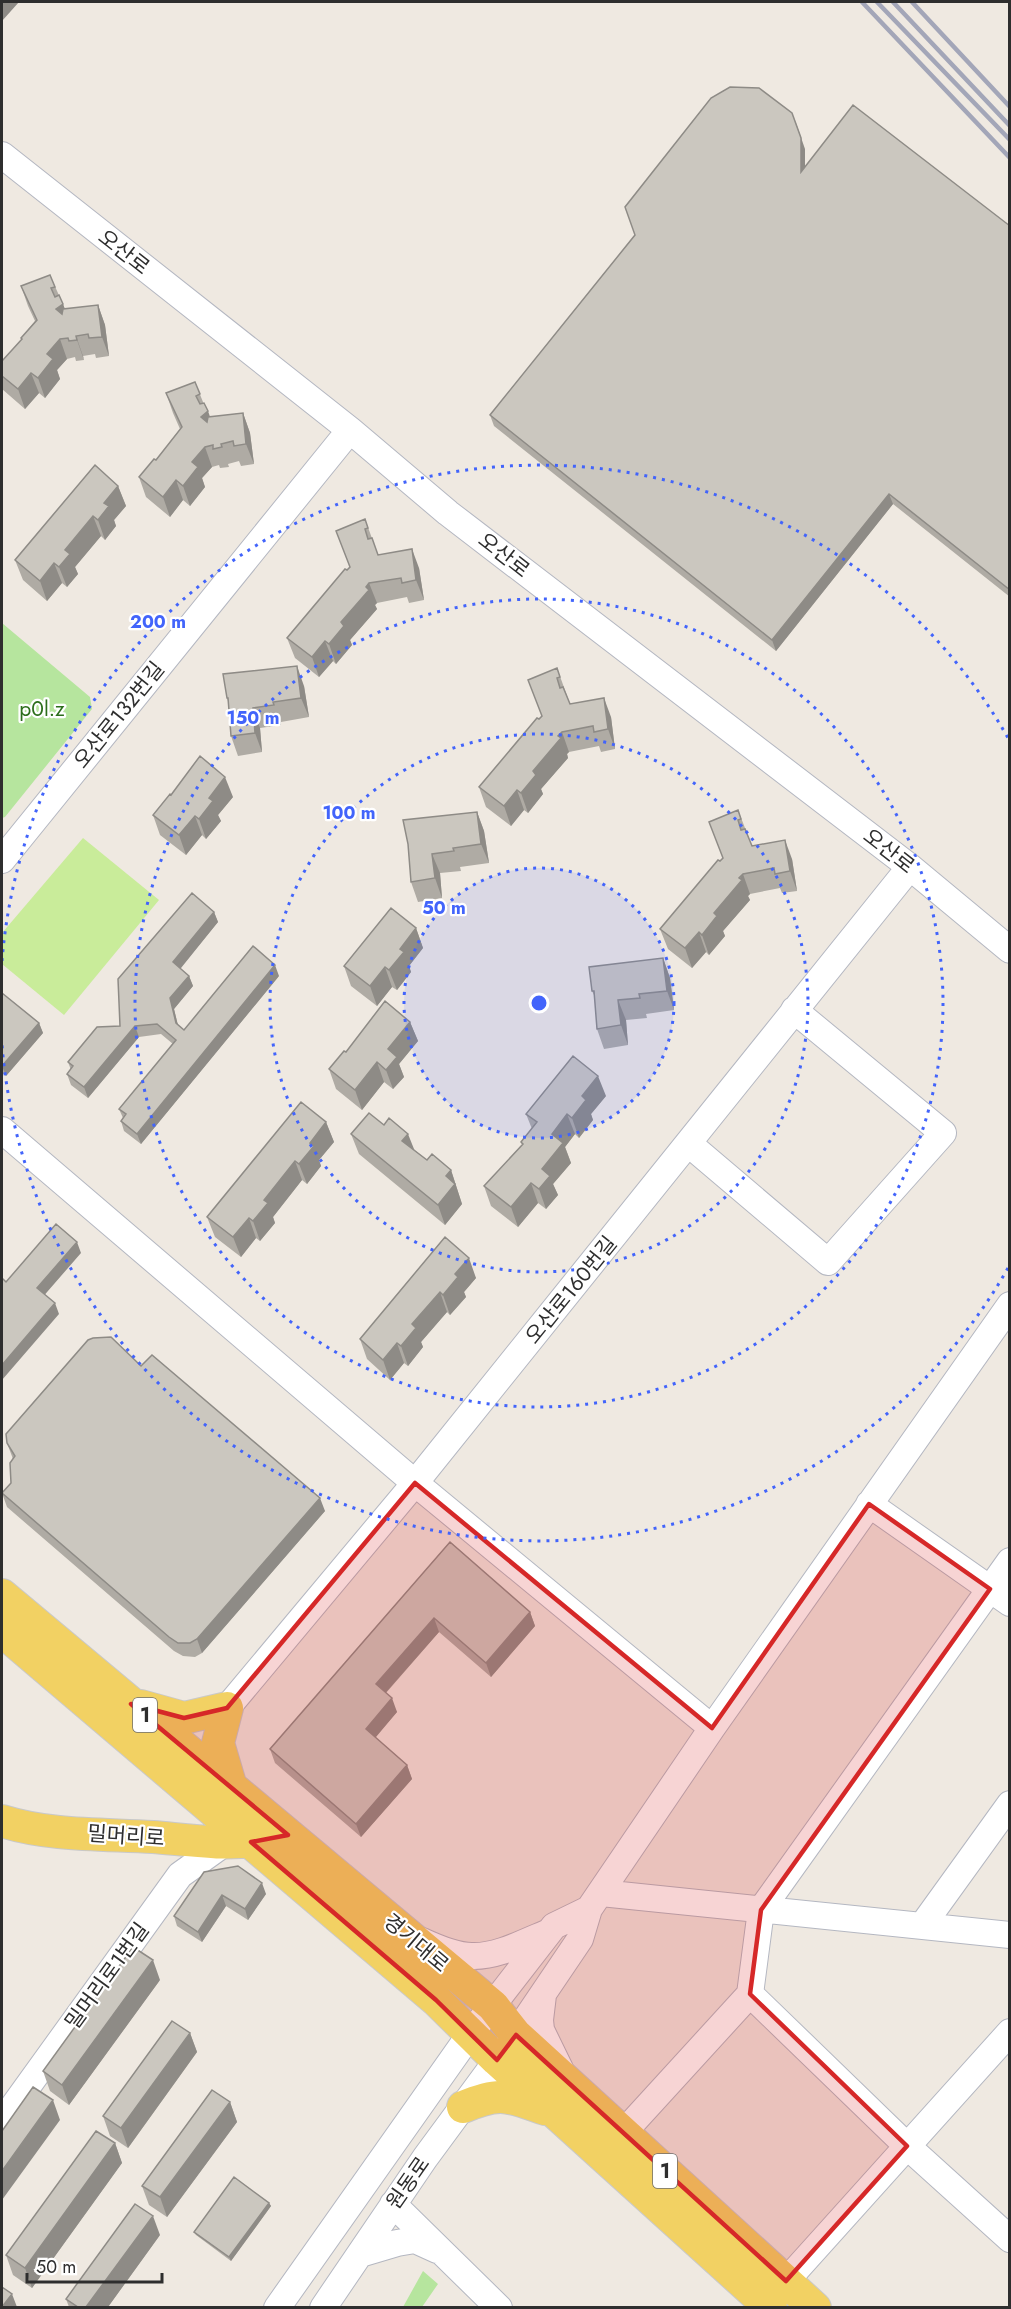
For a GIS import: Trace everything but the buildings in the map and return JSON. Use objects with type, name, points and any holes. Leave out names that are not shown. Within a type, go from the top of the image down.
[{"type":"main road","name":"경기대로","points":[[2,1595],[493,2006],[515,2034],[623,2133],[770,2299]]},
{"type":"main road","name":"경기대로","points":[[2,1631],[238,1842],[433,1997],[553,2111],[770,2299],[815,2307]]},
{"type":"main road","points":[[131,1704],[184,1718],[227,1708],[218,1743],[231,1787]]},
{"type":"main road","name":"밀머리로","points":[[2,1821],[24,1828],[238,1842],[288,1835]]},
{"type":"main road","points":[[463,2107],[487,2097],[496,2096],[511,2097],[553,2111]]},
{"type":"street","name":"오산로","points":[[2,155],[350,430],[448,513],[910,867],[1010,950]]},
{"type":"street","name":"오산로132번길","points":[[2,860],[350,430]]},
{"type":"street","name":"오산로160번길","points":[[227,1708],[415,1483],[910,867]]},
{"type":"street","points":[[689,1144],[828,1262],[943,1133],[794,1011]]},
{"type":"street","points":[[2,1130],[415,1483],[712,1728]]},
{"type":"street","points":[[277,2307],[471,2033],[554,1926],[595,1901],[712,1728],[1010,1305]]},
{"type":"street","points":[[869,1504],[1000,1596]]},
{"type":"street","points":[[623,2133],[750,1994],[762,1910],[1000,1596],[1010,1560]]},
{"type":"street","points":[[922,1926],[1010,1804]]},
{"type":"street","name":"밀머리로1번길","points":[[4,2113],[180,1875],[238,1842]]},
{"type":"street","points":[[595,1901],[762,1910],[1010,1935]]},
{"type":"street","name":"원동로","points":[[323,2307],[393,2204],[543,1995],[580,1939],[595,1901]]},
{"type":"street","points":[[409,1936],[438,1948],[472,1956],[491,1954],[550,1932]]},
{"type":"street","points":[[750,1994],[907,2146],[1010,2239]]},
{"type":"street","points":[[543,1995],[541,2030],[566,2080]]},
{"type":"street","points":[[433,1997],[450,2023],[453,2034],[449,2064]]},
{"type":"street","points":[[770,2299],[1010,2032]]},
{"type":"street","points":[[393,2204],[499,2307]]},
{"type":"street","points":[[360,2254],[415,2240],[440,2252]]},
{"type":"highlighted area","points":[[415,1483],[712,1728],[869,1504],[990,1589],[761,1910],[750,1994],[907,2146],[786,2281],[516,2035],[497,2060],[436,2000],[251,1842],[288,1835],[131,1704],[184,1718],[227,1708]]},
{"type":"green space","name":"p0l.z","points":[[2,623],[90,697],[92,709],[2,818]]},
{"type":"green space","points":[[83,838],[159,900],[64,1015],[2,964],[2,933]]},
{"type":"green space","points":[[423,2271],[438,2284],[422,2307],[403,2307]]},
{"type":"railway","points":[[862,2],[1010,158]]},
{"type":"railway","points":[[877,2],[1010,140]]},
{"type":"railway","points":[[893,2],[1010,126]]},
{"type":"railway","points":[[912,2],[1010,107]]}]
